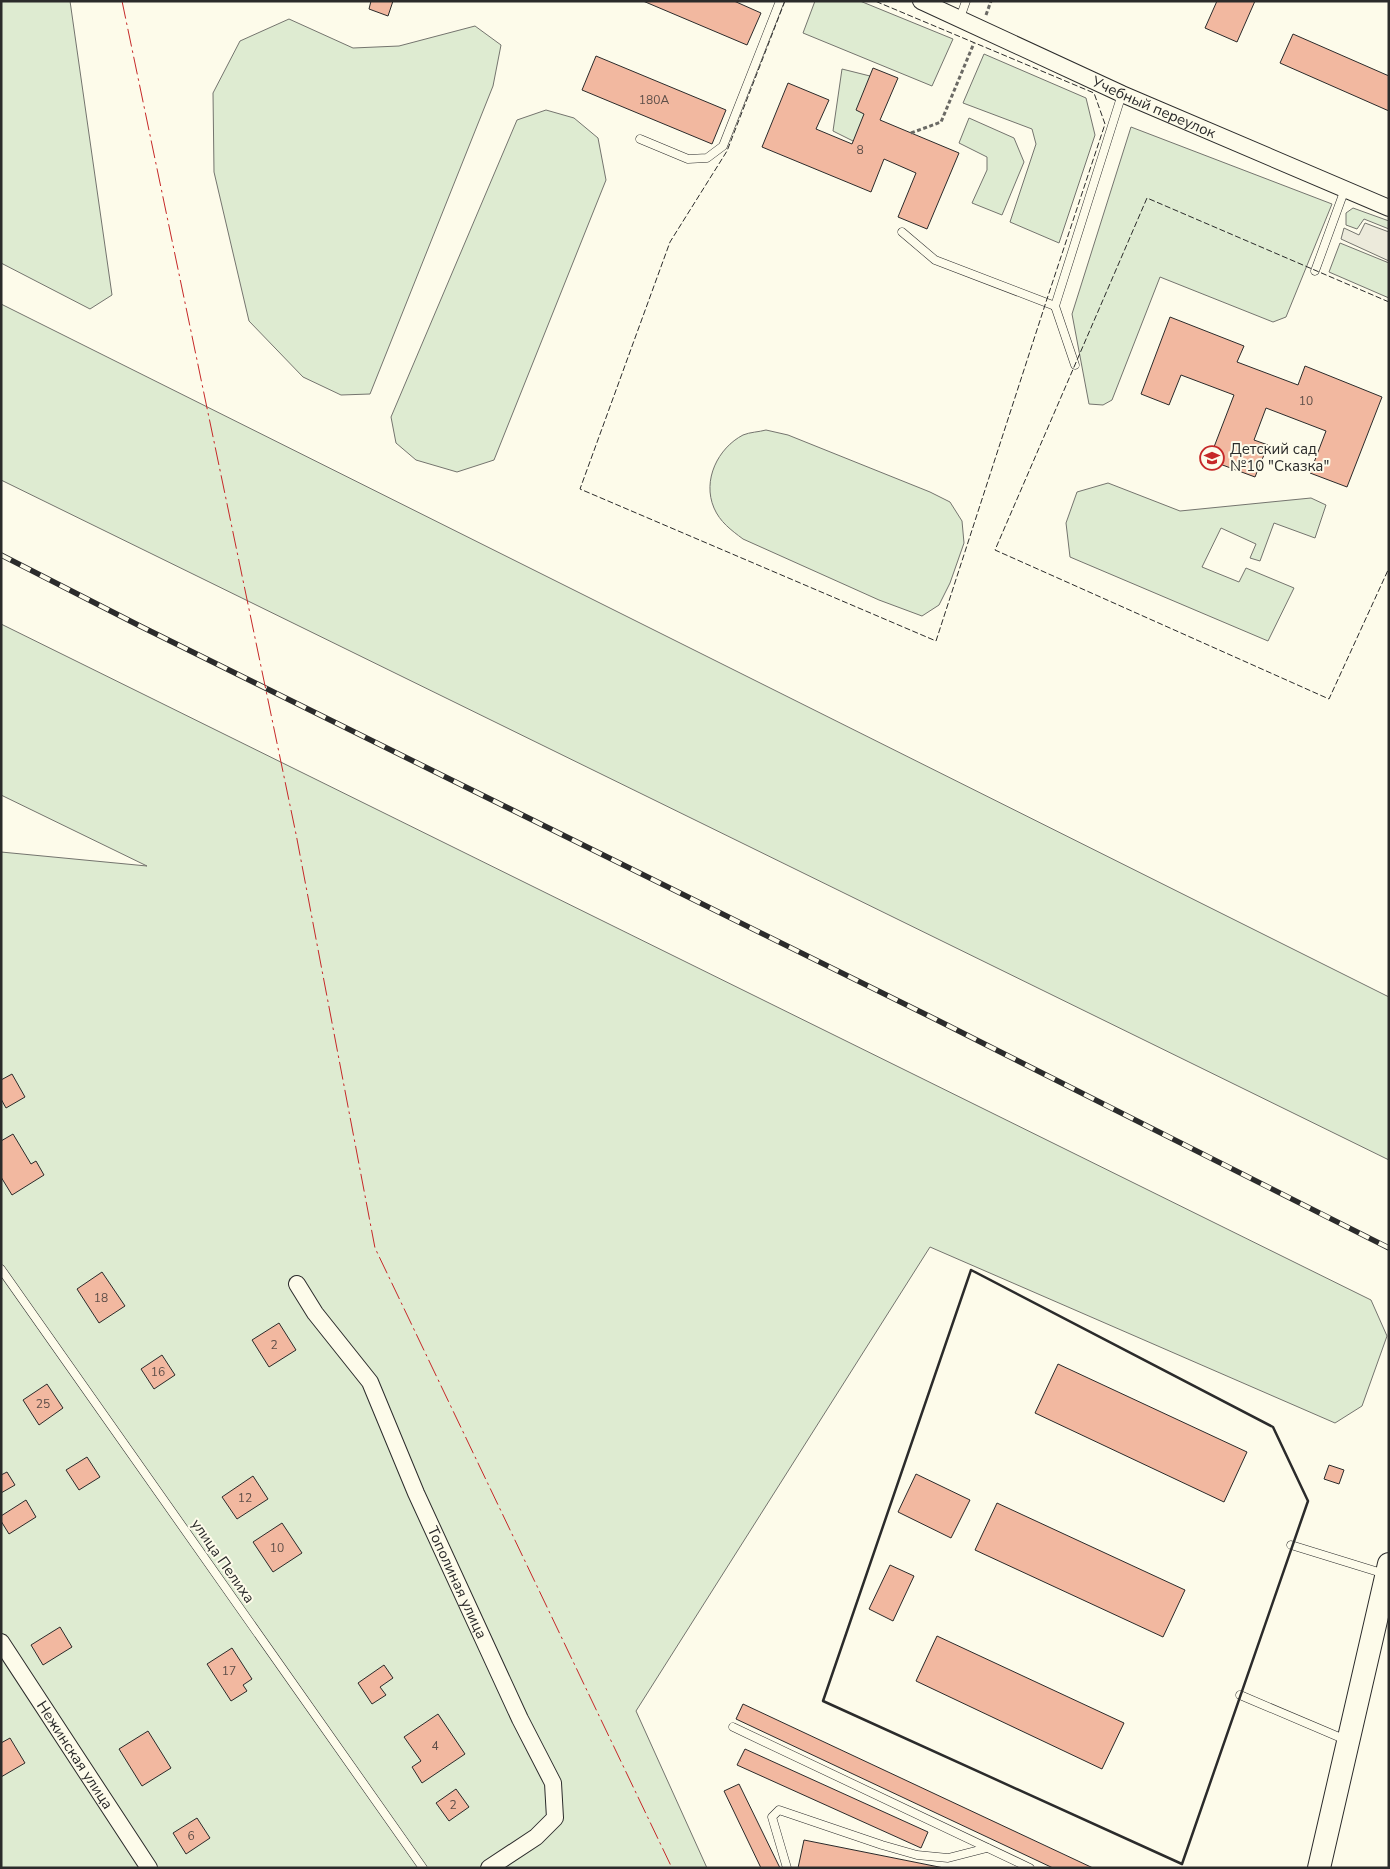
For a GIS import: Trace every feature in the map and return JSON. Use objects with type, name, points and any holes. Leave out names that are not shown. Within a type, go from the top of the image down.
[{"type":"street","name":"Учебный переулок","points":[[921,1],[1122,94],[1389,208]]},
{"type":"street","name":"Тополиная улица","points":[[297,1284],[315,1313],[370,1382],[416,1493],[520,1719],[553,1782],[556,1818],[536,1837],[489,1868]]},
{"type":"street","points":[[1319,1868],[1388,1569]]},
{"type":"street","name":"Нежинская улица","points":[[1,1642],[149,1868]]},
{"type":"lane","points":[[640,140],[688,159],[707,158],[723,146],[780,1]]},
{"type":"lane","points":[[960,18],[966,1]]},
{"type":"lane","points":[[1075,365],[1055,306],[1122,94]]},
{"type":"lane","points":[[1315,271],[1344,189]]},
{"type":"lane","points":[[902,232],[935,260],[1055,306]]},
{"type":"lane","name":"улица Пелиха","points":[[1,1270],[424,1868]]},
{"type":"lane","points":[[1291,1545],[1388,1569]]},
{"type":"lane","points":[[1240,1695],[1348,1740]]},
{"type":"lane","points":[[733,1727],[1027,1867]]},
{"type":"lane","points":[[787,1868],[772,1817],[779,1810],[882,1845],[917,1854],[948,1858],[987,1848]]},
{"type":"path","points":[[985,18],[991,1]]},
{"type":"path","points":[[911,133],[941,122],[975,42]]},
{"type":"green space","points":[[1,1],[70,1],[112,295],[90,309],[1,263]]},
{"type":"green space","points":[[815,1],[860,1],[953,39],[932,86],[803,33]]},
{"type":"green space","points":[[289,19],[353,48],[399,46],[475,26],[501,45],[493,86],[370,394],[341,395],[303,377],[249,321],[214,172],[213,93],[240,41]]},
{"type":"green space","points":[[984,54],[1086,98],[1095,135],[1059,243],[1010,222],[1036,144],[1032,129],[963,103]]},
{"type":"green space","points":[[842,69],[882,79],[861,145],[833,131]]},
{"type":"green space","points":[[546,110],[574,118],[598,138],[606,180],[494,460],[457,472],[416,460],[396,443],[391,417],[517,120]]},
{"type":"green space","points":[[969,118],[1014,138],[1024,162],[1002,215],[972,203],[987,170],[987,157],[959,143]]},
{"type":"green space","points":[[1131,127],[1332,204],[1286,317],[1273,322],[1160,277],[1112,400],[1103,405],[1089,404],[1072,314]]},
{"type":"green space","points":[[1353,208],[1389,221],[1389,229],[1364,219],[1357,229],[1346,225],[1346,213]]},
{"type":"green space","points":[[1340,243],[1389,263],[1389,298],[1329,272]]},
{"type":"green space","points":[[1,304],[1389,997],[1389,1160],[1,480]]},
{"type":"green space","points":[[766,430],[788,435],[930,492],[950,502],[962,521],[964,543],[950,583],[939,605],[922,616],[879,600],[743,539],[726,525],[716,513],[711,497],[711,476],[715,466],[726,448],[734,441],[743,435]]},
{"type":"green space","points":[[1108,483],[1180,511],[1311,498],[1326,505],[1315,538],[1274,523],[1260,561],[1250,558],[1256,544],[1221,528],[1202,567],[1239,582],[1246,568],[1294,588],[1268,641],[1070,557],[1066,523],[1077,492]]},
{"type":"green space","points":[[1,624],[1371,1300],[1387,1336],[1362,1406],[1335,1423],[930,1247],[636,1711],[707,1868],[1,1868],[1,852],[147,866],[1,795]]},
{"type":"shaded area","points":[[1365,223],[1389,232],[1389,261],[1341,239],[1344,228],[1359,235]]},
{"type":"building","points":[[371,1],[393,1],[388,16],[369,9]]},
{"type":"building","points":[[643,1],[734,1],[761,13],[747,45]]},
{"type":"building","points":[[1217,1],[1255,1],[1237,42],[1205,28]]},
{"type":"building","points":[[1293,34],[1389,76],[1389,111],[1280,63]]},
{"type":"building","points":[[596,56],[726,110],[712,144],[582,90]]},
{"type":"building","points":[[873,68],[898,78],[880,120],[959,153],[927,229],[898,217],[916,173],[884,159],[871,192],[762,147],[788,83],[829,100],[816,129],[852,144],[864,114],[856,110]]},
{"type":"building","points":[[1170,317],[1244,346],[1237,362],[1298,385],[1305,366],[1382,397],[1347,487],[1310,473],[1326,431],[1266,408],[1254,440],[1268,445],[1255,477],[1209,460],[1234,395],[1181,375],[1169,405],[1141,394]]},
{"type":"building","points":[[12,1074],[25,1097],[6,1108],[1,1099],[1,1080]]},
{"type":"building","points":[[13,1134],[31,1164],[36,1161],[44,1175],[12,1195],[1,1177],[1,1141]]},
{"type":"building","points":[[102,1272],[125,1306],[99,1323],[77,1289]]},
{"type":"building","points":[[279,1323],[296,1350],[269,1367],[252,1340]]},
{"type":"building","points":[[162,1355],[175,1375],[154,1389],[141,1369]]},
{"type":"building","points":[[1058,1364],[1247,1452],[1224,1502],[1035,1413]]},
{"type":"building","points":[[47,1384],[63,1408],[39,1425],[23,1400]]},
{"type":"building","points":[[87,1457],[100,1477],[79,1490],[66,1470]]},
{"type":"building","points":[[1329,1465],[1344,1470],[1339,1484],[1324,1479]]},
{"type":"building","points":[[7,1472],[15,1485],[1,1493],[1,1475]]},
{"type":"building","points":[[916,1474],[970,1500],[951,1538],[898,1512]]},
{"type":"building","points":[[253,1476],[268,1499],[237,1519],[222,1497]]},
{"type":"building","points":[[26,1500],[36,1517],[9,1534],[1,1521],[1,1516]]},
{"type":"building","points":[[997,1503],[1185,1590],[1163,1637],[975,1550]]},
{"type":"building","points":[[282,1523],[302,1553],[273,1572],[253,1542]]},
{"type":"building","points":[[890,1565],[914,1576],[893,1621],[869,1609]]},
{"type":"building","points":[[60,1627],[72,1647],[43,1665],[31,1645]]},
{"type":"building","points":[[937,1636],[1124,1723],[1102,1769],[916,1681]]},
{"type":"building","points":[[232,1648],[252,1679],[243,1685],[247,1691],[231,1701],[207,1664]]},
{"type":"building","points":[[384,1665],[393,1678],[380,1687],[386,1695],[372,1704],[358,1683]]},
{"type":"building","points":[[743,1704],[1093,1868],[1053,1868],[736,1719]]},
{"type":"building","points":[[438,1714],[465,1754],[422,1783],[412,1767],[421,1761],[404,1737]]},
{"type":"building","points":[[148,1731],[171,1768],[142,1786],[119,1749]]},
{"type":"building","points":[[10,1738],[25,1763],[1,1777],[1,1743]]},
{"type":"building","points":[[745,1749],[928,1832],[921,1848],[737,1765]]},
{"type":"building","points":[[739,1784],[780,1868],[761,1868],[724,1791]]},
{"type":"building","points":[[456,1789],[469,1807],[449,1821],[436,1803]]},
{"type":"building","points":[[197,1818],[210,1838],[186,1854],[173,1833]]},
{"type":"building","points":[[804,1840],[944,1868],[798,1868]]},
{"type":"railway","points":[[1,555],[140,626],[937,1020],[1389,1248]]},
{"type":"fence","points":[[785,1],[727,151],[670,242],[580,489],[936,641],[1105,124],[1094,93],[875,1]]},
{"type":"fence","points":[[1389,302],[1147,198],[995,550],[1329,699],[1389,568]]},
{"type":"wall","points":[[971,1270],[1273,1427],[1308,1501],[1182,1864],[823,1701],[971,1270]]},
{"type":"power","points":[[122,1],[296,834],[375,1248],[672,1868]]},
{"type":"place","name":"Детский сад №10 \"Сказка\"","points":[[1212,458]]}]
